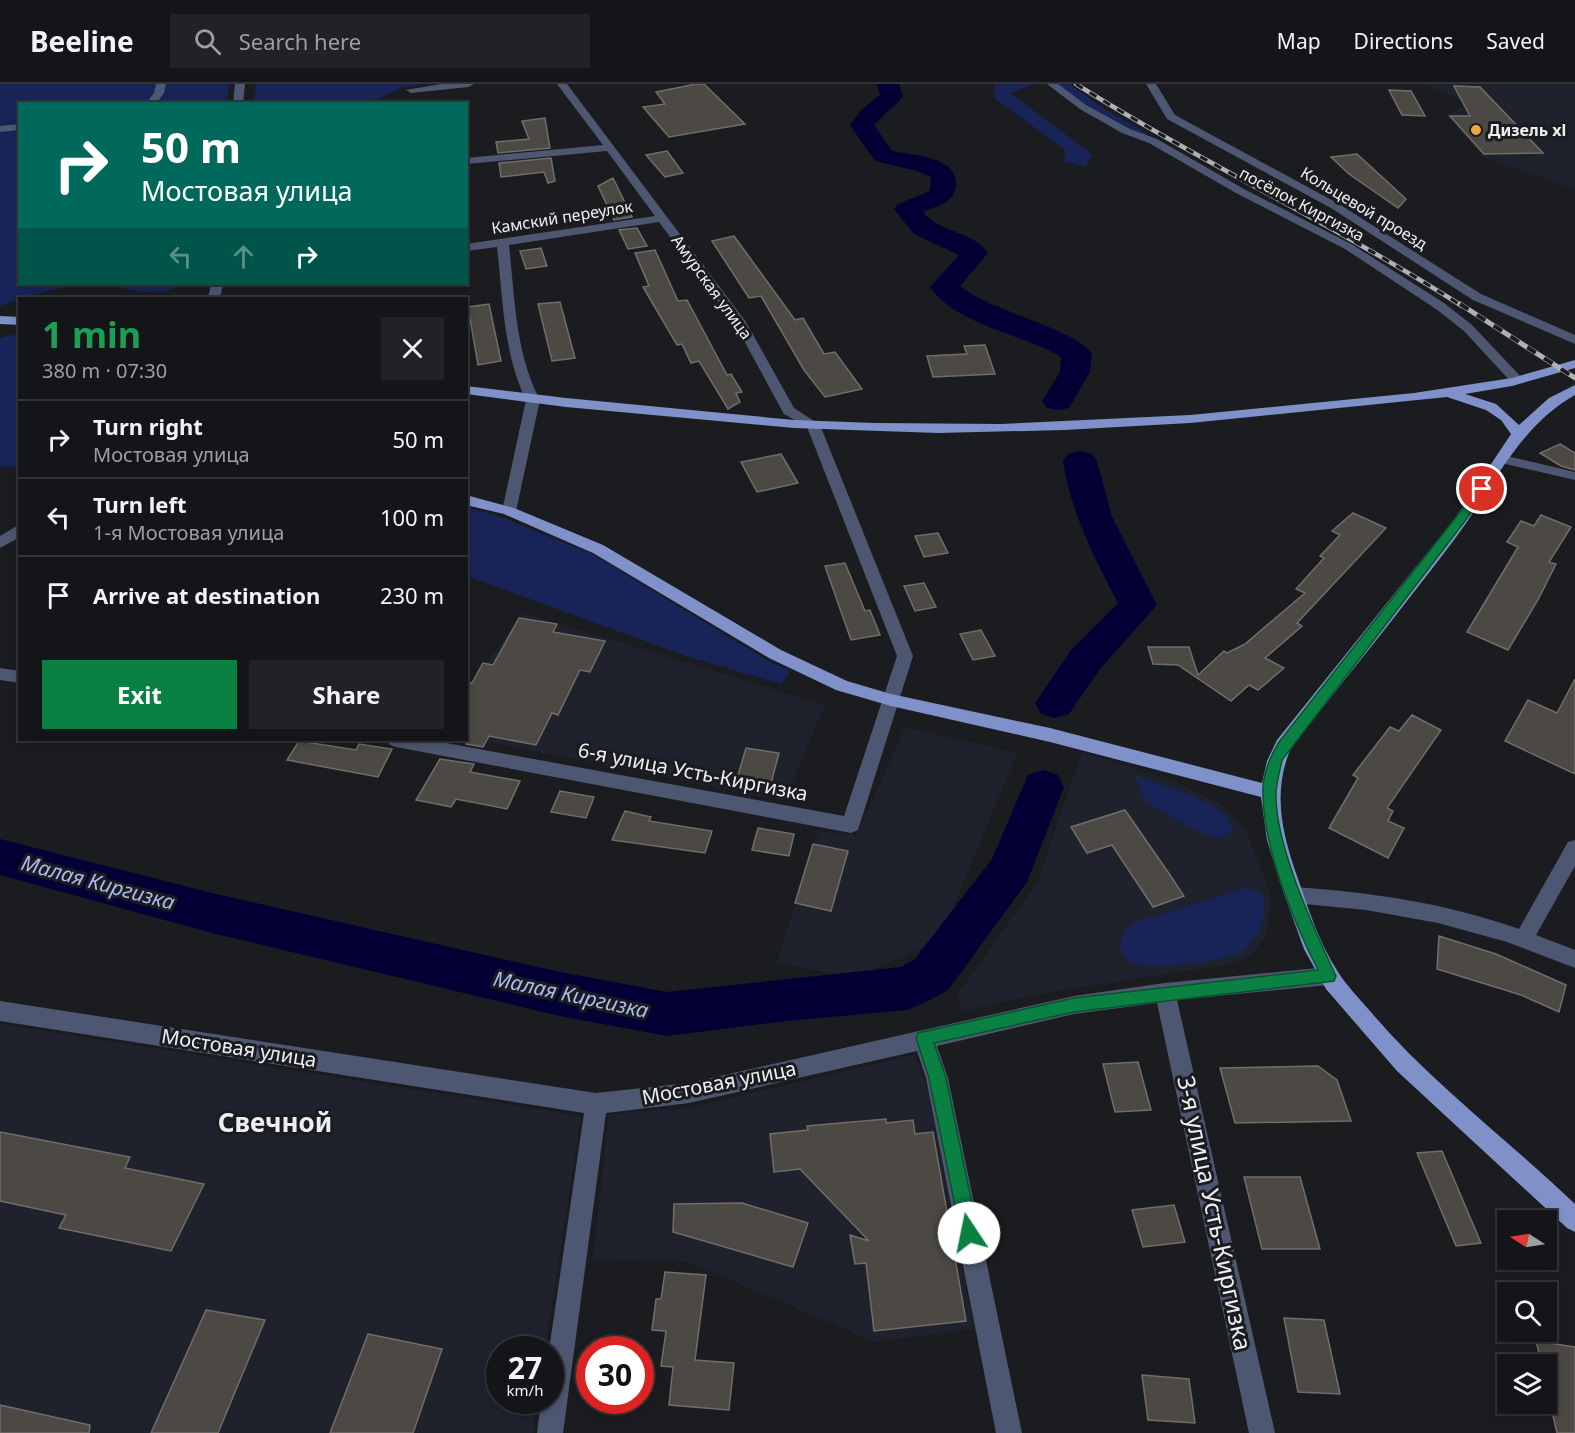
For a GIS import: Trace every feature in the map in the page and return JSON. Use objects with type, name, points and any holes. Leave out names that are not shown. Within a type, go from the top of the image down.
[{"type":"main road","points":[[0,320],[18,321]]},
{"type":"main road","points":[[468,390],[533,400],[813,425],[961,428],[1097,426],[1280,411],[1434,395],[1517,380],[1575,364]]},
{"type":"main road","points":[[1575,389],[1555,398],[1535,413],[1517,433],[1461,519],[1283,745],[1270,776],[1269,792],[1273,832],[1308,935],[1329,976],[1370,1027],[1415,1076],[1498,1148],[1575,1220]]},
{"type":"main road","points":[[1434,395],[1483,402],[1510,419],[1517,433]]},
{"type":"main road","points":[[468,501],[509,511],[598,549],[776,654],[842,686],[891,700],[1050,735],[1269,792]]},
{"type":"street","points":[[152,102],[159,93],[161,84]]},
{"type":"street","points":[[238,102],[240,84]]},
{"type":"street","points":[[411,90],[470,84]]},
{"type":"street","name":"Амурская улица","points":[[562,84],[742,325],[789,411],[813,425]]},
{"type":"street","name":"посёлок Киргизка","points":[[1052,84],[1083,107],[1126,131],[1153,141],[1249,196],[1349,247],[1440,306],[1468,328],[1504,369],[1517,380]]},
{"type":"street","name":"Кольцевой проезд","points":[[1151,84],[1171,117],[1335,206],[1477,297],[1575,340]]},
{"type":"street","points":[[0,129],[18,127]]},
{"type":"street","points":[[468,161],[609,148]]},
{"type":"street","name":"Камский переулок","points":[[468,248],[662,218]]},
{"type":"street","points":[[504,244],[513,332],[523,384],[533,400],[509,511]]},
{"type":"street","points":[[813,425],[905,656],[891,700]]},
{"type":"street","points":[[1502,459],[1575,476]]},
{"type":"street","points":[[0,543],[18,530]]},
{"type":"street","points":[[0,674],[18,677]]},
{"type":"street","name":"6-я улица Усть-Киргизка","points":[[401,741],[851,825],[891,700]]},
{"type":"street","points":[[1525,936],[1575,848]]},
{"type":"street","points":[[1294,895],[1353,898],[1392,904],[1525,936],[1575,959]]},
{"type":"street","name":"Мостовая улица","points":[[0,1011],[596,1104],[689,1093],[1074,1005],[1165,992],[1329,976]]},
{"type":"street","name":"3-я улица Усть-Киргизка","points":[[1165,992],[1262,1433]]},
{"type":"street","points":[[924,1038],[937,1078],[1010,1433]]},
{"type":"street","points":[[550,1433],[596,1104]]},
{"type":"shaded area","points":[[0,84],[229,84],[227,102],[18,102],[18,285],[86,285],[18,297],[18,300],[0,306]]},
{"type":"shaded area","points":[[256,84],[422,84],[401,88],[372,102],[254,102]]},
{"type":"shaded area","points":[[995,84],[1034,84],[1010,93],[1093,155],[1085,167],[1064,161],[1065,150],[994,98]]},
{"type":"shaded area","points":[[1056,84],[1069,84],[1106,110],[1148,134],[1138,134],[1113,124]]},
{"type":"shaded area","points":[[1423,84],[1575,84],[1575,189],[1483,157],[1446,115],[1469,104]]},
{"type":"shaded area","points":[[99,285],[183,285],[162,292],[142,292]]},
{"type":"shaded area","points":[[18,334],[18,468],[0,466],[0,338]]},
{"type":"shaded area","points":[[468,507],[504,518],[592,554],[770,662],[791,671],[781,684],[686,656],[468,576]]},
{"type":"shaded area","points":[[524,613],[825,705],[784,801],[468,738],[468,686]]},
{"type":"shaded area","points":[[905,727],[1017,753],[940,940],[853,979],[777,962],[818,831],[857,835]]},
{"type":"shaded area","points":[[1082,752],[1178,783],[1219,803],[1236,818],[1247,833],[1271,896],[1267,932],[1257,948],[1246,958],[1231,964],[1050,992],[963,1011],[957,995],[1037,883]]},
{"type":"shaded area","points":[[1135,776],[1193,796],[1208,804],[1230,821],[1233,831],[1218,839],[1192,829],[1148,803],[1143,797]]},
{"type":"shaded area","points":[[1245,888],[1263,896],[1264,914],[1256,936],[1239,954],[1173,966],[1138,964],[1126,959],[1121,949],[1121,941],[1124,934],[1136,922]]},
{"type":"shaded area","points":[[0,1024],[581,1116],[547,1336],[486,1336],[486,1414],[536,1414],[533,1433],[0,1433]]},
{"type":"shaded area","points":[[915,1055],[930,1097],[974,1329],[875,1342],[686,1261],[593,1260],[609,1114],[687,1108]]},
{"type":"building","points":[[704,84],[745,124],[669,137],[643,107],[665,104],[656,92]]},
{"type":"building","points":[[1454,86],[1480,87],[1543,153],[1484,154],[1450,116],[1470,116]]},
{"type":"building","points":[[1389,90],[1411,91],[1425,116],[1402,115]]},
{"type":"building","points":[[545,118],[550,148],[498,153],[496,142],[529,139],[522,121]]},
{"type":"building","points":[[667,151],[683,173],[665,177],[646,155]]},
{"type":"building","points":[[1357,154],[1406,199],[1398,208],[1349,174],[1331,157]]},
{"type":"building","points":[[551,158],[555,181],[548,183],[544,172],[501,177],[499,163]]},
{"type":"building","points":[[613,178],[632,217],[614,220],[598,186]]},
{"type":"building","points":[[637,228],[647,246],[628,249],[619,230]]},
{"type":"building","points":[[734,236],[795,320],[803,318],[824,354],[835,352],[862,389],[825,397],[804,370],[761,296],[749,298],[712,241]]},
{"type":"building","points":[[541,248],[547,266],[526,269],[520,251]]},
{"type":"building","points":[[655,250],[678,301],[687,300],[727,375],[731,374],[742,392],[736,393],[740,402],[728,409],[699,361],[691,363],[682,344],[677,345],[643,287],[649,286],[635,253]]},
{"type":"building","points":[[560,302],[575,358],[552,361],[538,304]]},
{"type":"building","points":[[489,304],[501,361],[478,365],[468,307]]},
{"type":"building","points":[[985,345],[995,374],[933,377],[927,356],[967,354],[964,346]]},
{"type":"building","points":[[1560,444],[1575,453],[1575,470],[1561,466],[1540,453]]},
{"type":"building","points":[[781,454],[798,483],[757,492],[741,462]]},
{"type":"building","points":[[1353,513],[1386,528],[1297,623],[1302,626],[1265,658],[1284,668],[1258,690],[1249,685],[1231,701],[1178,665],[1153,664],[1148,647],[1189,647],[1198,675],[1224,651],[1227,653],[1245,644],[1305,593],[1296,589],[1324,558],[1320,556],[1340,535],[1332,531]]},
{"type":"building","points":[[1541,515],[1571,527],[1549,562],[1556,564],[1539,598],[1508,650],[1467,632],[1518,547],[1507,542],[1521,521],[1534,526]]},
{"type":"building","points":[[938,533],[948,553],[924,557],[915,536]]},
{"type":"building","points":[[845,563],[865,611],[870,610],[880,635],[851,640],[825,566]]},
{"type":"building","points":[[924,583],[936,607],[915,611],[904,586]]},
{"type":"building","points":[[519,618],[557,624],[553,632],[605,641],[590,672],[580,670],[558,715],[552,713],[536,745],[489,736],[483,747],[466,744],[468,741],[468,682],[472,683],[483,663],[493,665]]},
{"type":"building","points":[[981,630],[995,656],[973,660],[960,634]]},
{"type":"building","points":[[1575,679],[1575,774],[1505,741],[1528,700],[1557,713]]},
{"type":"building","points":[[1412,715],[1441,730],[1387,808],[1393,811],[1388,821],[1404,828],[1388,858],[1329,828],[1358,778],[1353,775],[1390,727],[1399,731]]},
{"type":"building","points":[[299,741],[356,750],[359,744],[392,749],[378,777],[287,760]]},
{"type":"building","points":[[746,748],[779,753],[770,787],[736,782]]},
{"type":"building","points":[[440,759],[474,764],[470,772],[520,781],[507,809],[456,799],[451,807],[416,800]]},
{"type":"building","points":[[560,791],[594,797],[586,818],[551,812]]},
{"type":"building","points":[[1125,810],[1184,896],[1153,907],[1112,845],[1087,853],[1071,827]]},
{"type":"building","points":[[625,811],[651,817],[649,821],[712,831],[705,853],[612,840]]},
{"type":"building","points":[[758,828],[794,834],[789,856],[752,850]]},
{"type":"building","points":[[813,844],[848,851],[831,911],[795,903]]},
{"type":"building","points":[[1439,936],[1496,954],[1566,985],[1559,1012],[1521,995],[1437,969]]},
{"type":"building","points":[[1138,1062],[1151,1110],[1115,1112],[1103,1064]]},
{"type":"building","points":[[1318,1066],[1337,1080],[1351,1121],[1235,1123],[1220,1068]]},
{"type":"building","points":[[886,1119],[886,1123],[913,1120],[915,1134],[933,1132],[966,1321],[874,1331],[866,1263],[855,1264],[850,1235],[869,1241],[800,1169],[774,1172],[770,1134],[808,1130],[807,1126]]},
{"type":"building","points":[[0,1132],[130,1157],[125,1168],[204,1184],[171,1251],[59,1228],[66,1215],[0,1201]]},
{"type":"building","points":[[1442,1151],[1481,1243],[1456,1246],[1417,1153]]},
{"type":"building","points":[[1244,1177],[1300,1177],[1320,1249],[1262,1249]]},
{"type":"building","points":[[742,1203],[808,1223],[793,1267],[673,1232],[674,1204]]},
{"type":"building","points":[[1174,1205],[1185,1242],[1143,1247],[1132,1210]]},
{"type":"building","points":[[665,1272],[706,1275],[695,1360],[734,1363],[729,1410],[669,1405],[673,1367],[661,1366],[666,1331],[652,1330],[656,1299],[661,1299]]},
{"type":"building","points":[[206,1310],[265,1320],[218,1433],[151,1433]]},
{"type":"building","points":[[1284,1318],[1324,1320],[1340,1394],[1298,1392]]},
{"type":"building","points":[[368,1334],[442,1349],[413,1433],[330,1433]]},
{"type":"building","points":[[1536,1342],[1575,1347],[1575,1433],[1557,1433],[1553,1414],[1557,1414],[1557,1354],[1539,1354]]},
{"type":"building","points":[[1142,1375],[1189,1379],[1195,1423],[1148,1420]]},
{"type":"building","points":[[0,1405],[90,1425],[89,1433],[0,1433]]},
{"type":"waterway","name":"Малая Киргизка","points":[[888,84],[892,97],[870,114],[862,125],[884,156],[925,165],[944,174],[942,195],[907,209],[916,221],[931,234],[955,242],[974,253],[944,287],[958,299],[974,308],[1044,337],[1077,354],[1075,372],[1058,401]]},
{"type":"waterway","name":"Малая Киргизка","points":[[1055,703],[1086,659],[1138,605],[1094,517],[1080,461]]},
{"type":"waterway","name":"Малая Киргизка","points":[[0,857],[212,913],[560,994],[667,1014],[786,999],[907,988],[931,975],[1011,869],[1043,787]]},
{"type":"railway","points":[[1076,84],[1172,141],[1367,249],[1462,306]]},
{"type":"railway","points":[[1460,304],[1575,378]]},
{"type":"place","name":"Дизель xl","points":[[1476,130]]},
{"type":"district","name":"Свечной","points":[[275,1123]]},
{"type":"route","points":[[969,1233],[937,1078],[924,1038],[1074,1005],[1165,992],[1329,976],[1308,935],[1273,832],[1269,792],[1270,776],[1283,745],[1461,519],[1482,489]]}]
